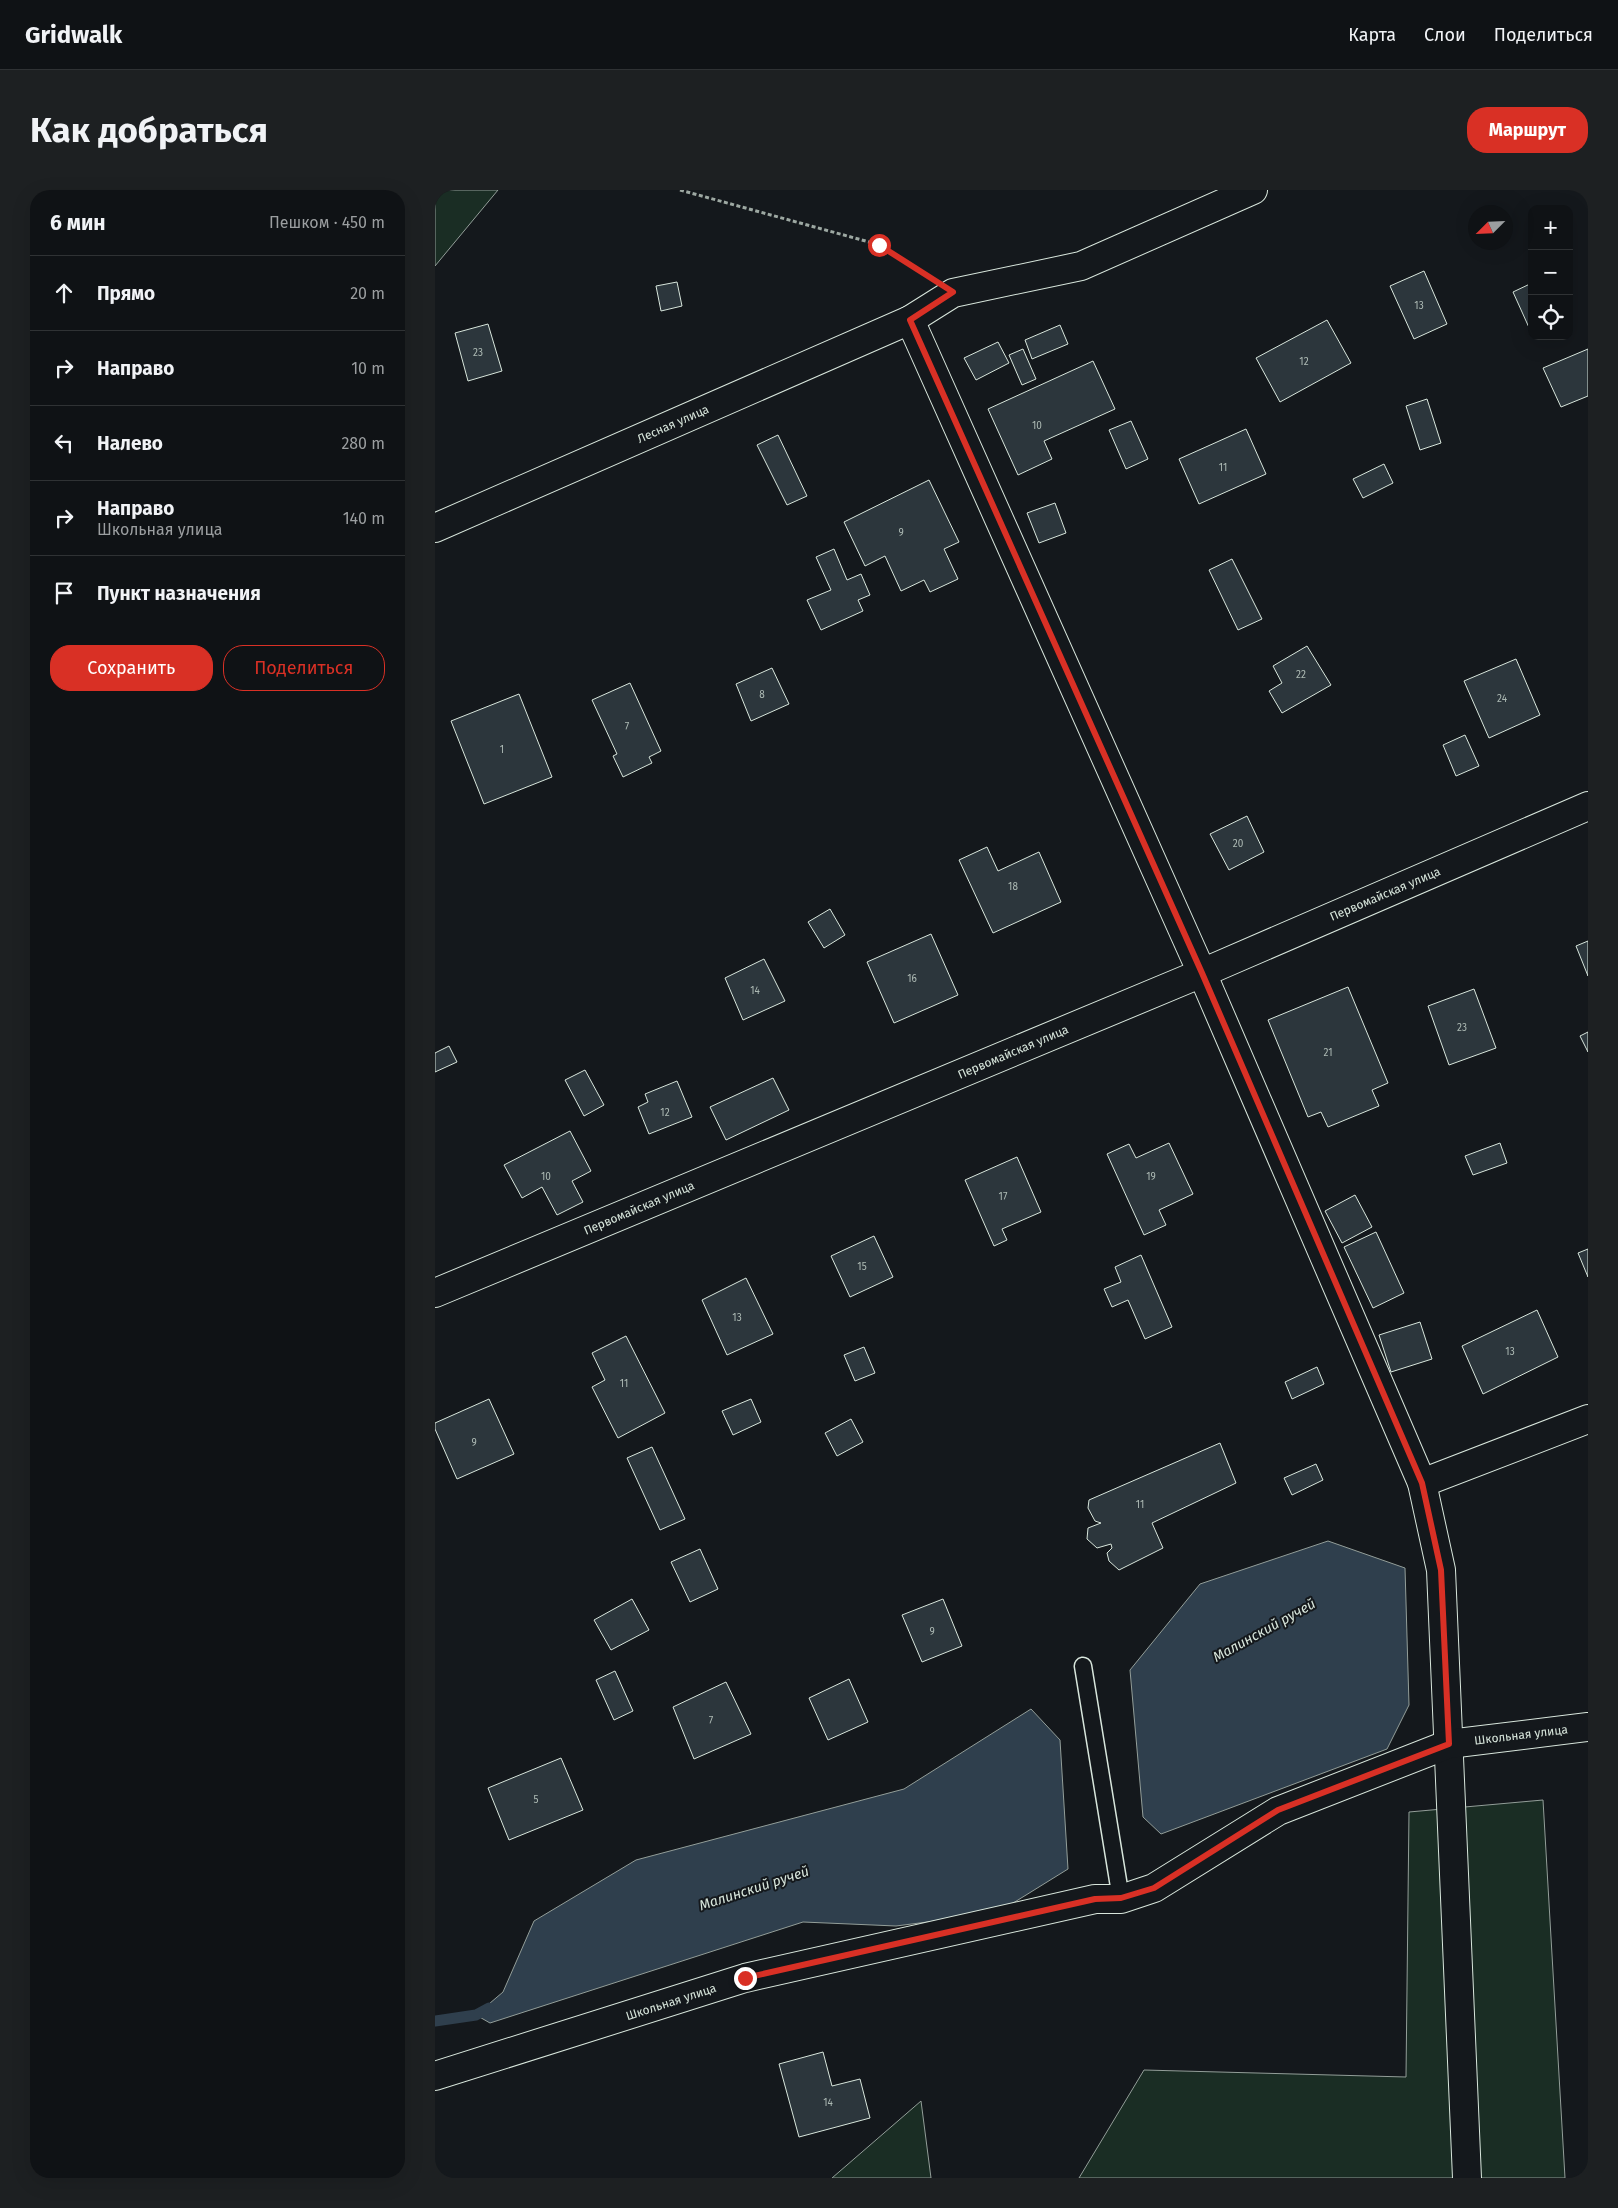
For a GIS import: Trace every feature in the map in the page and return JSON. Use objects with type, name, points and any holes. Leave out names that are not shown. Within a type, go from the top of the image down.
[{"type":"street","points":[[953,292],[1081,266],[1253,190]]},
{"type":"street","name":"Лесная улица","points":[[435,528],[910,320],[953,292]]},
{"type":"street","points":[[910,320],[1202,973],[1422,1483],[1441,1570],[1467,2178]]},
{"type":"street","name":"Первомайская улица","points":[[435,1293],[1202,973],[1588,806]]},
{"type":"street","points":[[1422,1483],[1588,1419]]},
{"type":"street","name":"Школьная улица","points":[[435,2076],[745,1978],[1095,1899],[1121,1898],[1154,1888],[1278,1810],[1449,1744],[1588,1727]]},
{"type":"lane","points":[[1083,1666],[1121,1898]]},
{"type":"path","points":[[679,190],[879,245],[953,292]]},
{"type":"green space","points":[[435,190],[498,190],[435,266]]},
{"type":"green space","points":[[1543,1800],[1565,2178],[1079,2178],[1144,2070],[1406,2077],[1409,1812]]},
{"type":"green space","points":[[921,2101],[931,2178],[832,2178]]},
{"type":"water","points":[[1328,1541],[1405,1568],[1409,1705],[1387,1749],[1161,1834],[1143,1817],[1130,1670],[1200,1584]]},
{"type":"water","points":[[1031,1709],[1060,1740],[1068,1869],[997,1913],[896,1926],[803,1922],[490,2023],[476,2015],[503,1992],[534,1921],[636,1860],[904,1789]]},
{"type":"building","points":[[1424,271],[1447,324],[1414,339],[1390,286]]},
{"type":"building","points":[[677,282],[682,306],[661,311],[656,286]]},
{"type":"building","points":[[1528,285],[1528,325],[1513,292]]},
{"type":"building","points":[[1327,320],[1351,363],[1280,402],[1256,358]]},
{"type":"building","points":[[488,324],[502,371],[468,381],[455,333]]},
{"type":"building","points":[[1060,325],[1068,344],[1032,359],[1025,340]]},
{"type":"building","points":[[998,342],[1009,363],[976,380],[964,358]]},
{"type":"building","points":[[1023,349],[1036,379],[1022,385],[1009,355]]},
{"type":"building","points":[[1588,349],[1588,396],[1561,407],[1543,368]]},
{"type":"building","points":[[1093,361],[1115,409],[1044,441],[1052,459],[1018,475],[988,409]]},
{"type":"building","points":[[1427,399],[1441,443],[1420,450],[1406,406]]},
{"type":"building","points":[[1131,421],[1148,459],[1126,469],[1109,430]]},
{"type":"building","points":[[1246,429],[1266,474],[1199,504],[1179,459]]},
{"type":"building","points":[[778,435],[807,496],[787,505],[757,445]]},
{"type":"building","points":[[1384,464],[1393,483],[1363,498],[1353,479]]},
{"type":"building","points":[[929,480],[959,542],[944,549],[958,579],[930,592],[924,580],[901,591],[885,556],[865,566],[844,522]]},
{"type":"building","points":[[1055,503],[1066,533],[1039,543],[1027,513]]},
{"type":"building","points":[[834,549],[847,580],[861,574],[870,595],[858,600],[863,611],[821,630],[807,600],[831,590],[816,557]]},
{"type":"building","points":[[1232,559],[1262,619],[1238,630],[1209,570]]},
{"type":"building","points":[[1307,646],[1331,685],[1282,713],[1269,691],[1282,683],[1273,666]]},
{"type":"building","points":[[1516,659],[1540,715],[1489,738],[1464,681]]},
{"type":"building","points":[[772,668],[789,704],[751,721],[736,684]]},
{"type":"building","points":[[630,683],[661,751],[649,757],[652,763],[623,777],[613,756],[617,754],[592,700]]},
{"type":"building","points":[[519,694],[552,777],[484,804],[451,721]]},
{"type":"building","points":[[1465,735],[1479,766],[1456,776],[1443,745]]},
{"type":"building","points":[[1247,816],[1264,852],[1229,870],[1210,834]]},
{"type":"building","points":[[987,847],[998,871],[1039,852],[1061,902],[993,933],[959,860]]},
{"type":"building","points":[[830,909],[845,935],[824,948],[808,922]]},
{"type":"building","points":[[931,934],[958,995],[894,1023],[867,962]]},
{"type":"building","points":[[1588,941],[1588,976],[1576,946]]},
{"type":"building","points":[[764,959],[785,1001],[743,1020],[725,978]]},
{"type":"building","points":[[1348,987],[1388,1083],[1372,1090],[1379,1106],[1328,1127],[1321,1112],[1308,1117],[1268,1020]]},
{"type":"building","points":[[1474,989],[1496,1048],[1449,1065],[1428,1006]]},
{"type":"building","points":[[1588,1032],[1588,1052],[1580,1036]]},
{"type":"building","points":[[449,1046],[457,1062],[435,1072],[435,1053]]},
{"type":"building","points":[[585,1070],[604,1105],[584,1116],[565,1080]]},
{"type":"building","points":[[773,1078],[789,1110],[726,1140],[710,1107]]},
{"type":"building","points":[[677,1081],[692,1117],[649,1134],[638,1107],[648,1102],[645,1094]]},
{"type":"building","points":[[570,1131],[591,1171],[572,1181],[583,1202],[557,1215],[542,1187],[522,1198],[504,1165]]},
{"type":"building","points":[[1169,1143],[1193,1194],[1159,1210],[1166,1225],[1144,1235],[1107,1154],[1129,1144],[1136,1158]]},
{"type":"building","points":[[1500,1143],[1507,1163],[1473,1175],[1465,1156]]},
{"type":"building","points":[[1017,1157],[1041,1212],[1002,1229],[1007,1240],[994,1246],[965,1180]]},
{"type":"building","points":[[1355,1195],[1372,1227],[1342,1243],[1325,1211]]},
{"type":"building","points":[[1376,1232],[1404,1293],[1373,1308],[1344,1247]]},
{"type":"building","points":[[874,1236],[893,1277],[850,1297],[831,1256]]},
{"type":"building","points":[[1588,1249],[1588,1277],[1578,1253]]},
{"type":"building","points":[[1141,1255],[1172,1327],[1145,1339],[1128,1300],[1112,1307],[1104,1289],[1121,1282],[1115,1267]]},
{"type":"building","points":[[746,1278],[773,1334],[727,1355],[702,1300]]},
{"type":"building","points":[[1537,1310],[1558,1357],[1483,1394],[1462,1346]]},
{"type":"building","points":[[1420,1322],[1432,1359],[1391,1372],[1379,1335]]},
{"type":"building","points":[[626,1336],[665,1413],[618,1438],[592,1387],[605,1380],[592,1353]]},
{"type":"building","points":[[864,1347],[875,1373],[855,1381],[844,1355]]},
{"type":"building","points":[[1317,1367],[1324,1384],[1292,1399],[1285,1382]]},
{"type":"building","points":[[489,1399],[514,1454],[457,1479],[435,1429],[435,1423]]},
{"type":"building","points":[[751,1399],[761,1422],[733,1435],[722,1411]]},
{"type":"building","points":[[851,1419],[863,1442],[837,1456],[825,1433]]},
{"type":"building","points":[[1220,1443],[1236,1483],[1152,1523],[1163,1548],[1119,1570],[1109,1561],[1107,1553],[1112,1548],[1111,1544],[1097,1548],[1087,1539],[1088,1528],[1101,1523],[1095,1521],[1088,1508],[1089,1500]]},
{"type":"building","points":[[652,1447],[685,1519],[660,1530],[627,1458]]},
{"type":"building","points":[[1316,1464],[1323,1480],[1292,1495],[1284,1478]]},
{"type":"building","points":[[700,1549],[718,1589],[690,1602],[671,1562]]},
{"type":"building","points":[[632,1599],[649,1630],[611,1650],[594,1620]]},
{"type":"building","points":[[943,1599],[962,1646],[922,1662],[902,1615]]},
{"type":"building","points":[[615,1671],[633,1711],[614,1720],[596,1680]]},
{"type":"building","points":[[849,1679],[868,1722],[828,1740],[809,1698]]},
{"type":"building","points":[[726,1682],[751,1734],[694,1759],[673,1707]]},
{"type":"building","points":[[561,1758],[583,1810],[509,1840],[488,1788]]},
{"type":"building","points":[[823,2052],[832,2086],[860,2079],[870,2118],[799,2137],[779,2064]]},
{"type":"waterway","name":"Малинский ручей","points":[[435,2021],[476,2015],[489,2008]]},
{"type":"route","points":[[745,1978],[1095,1899],[1121,1898],[1154,1888],[1278,1810],[1449,1744],[1441,1570],[1422,1483],[1202,973],[910,320],[953,292],[879,245]]}]
